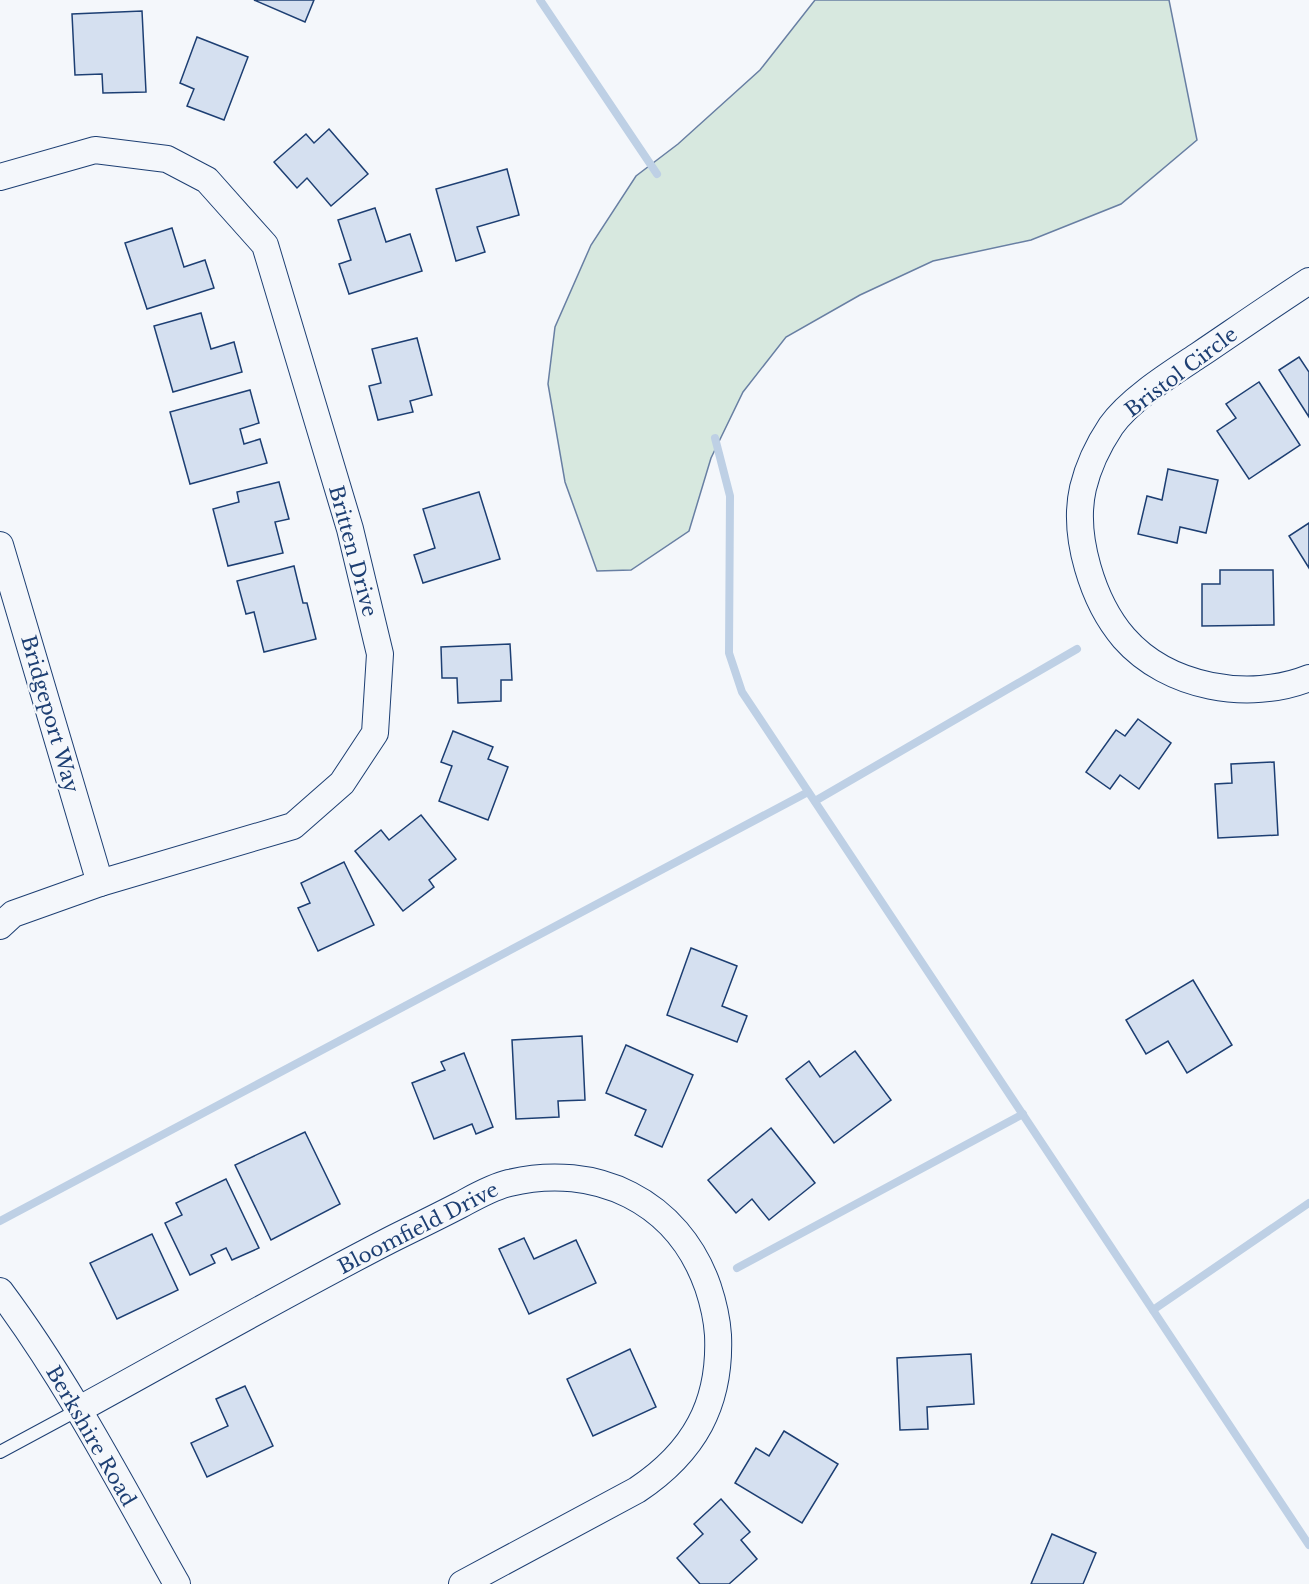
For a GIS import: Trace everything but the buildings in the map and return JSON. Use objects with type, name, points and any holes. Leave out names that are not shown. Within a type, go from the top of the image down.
[{"type":"street","name":"Britten Drive","points":[[0,177],[95,150],[167,159],[207,180],[265,245],[350,529],[380,654],[375,733],[342,783],[292,826],[100,883],[13,914],[0,926]]},
{"type":"street","name":"Bristol Circle","points":[[1309,281],[1172,373],[1112,424],[1096,453],[1083,489],[1081,521],[1084,555],[1095,589],[1110,618],[1124,638],[1142,654],[1169,671],[1190,679],[1237,690],[1293,685],[1309,678]]},
{"type":"street","name":"Bridgeport Way","points":[[0,545],[100,883]]},
{"type":"street","name":"Bloomfield Drive","points":[[78,1410],[366,1253],[483,1193],[515,1182],[557,1178],[583,1179],[604,1184],[644,1202],[676,1229],[688,1246],[703,1273],[712,1299],[718,1326],[717,1375],[701,1422],[682,1451],[654,1479],[462,1584]]},
{"type":"street","name":"Berkshire Road","points":[[0,1291],[24,1324],[78,1410],[177,1584]]},
{"type":"lane","points":[[0,1452],[78,1410]]},
{"type":"shaded area","points":[[815,0],[1169,0],[1197,140],[1121,204],[1031,240],[933,261],[860,295],[786,337],[743,392],[711,458],[689,531],[631,570],[597,571],[565,482],[548,384],[555,327],[591,245],[636,176],[678,144],[760,70]]},
{"type":"waterway","points":[[540,0],[657,174]]},
{"type":"waterway","points":[[715,438],[730,496],[729,653],[742,692],[1309,1545]]},
{"type":"waterway","points":[[815,801],[1077,649]]},
{"type":"waterway","points":[[0,1221],[808,792]]},
{"type":"waterway","points":[[737,1268],[1023,1114]]},
{"type":"waterway","points":[[1153,1310],[1309,1203]]}]
